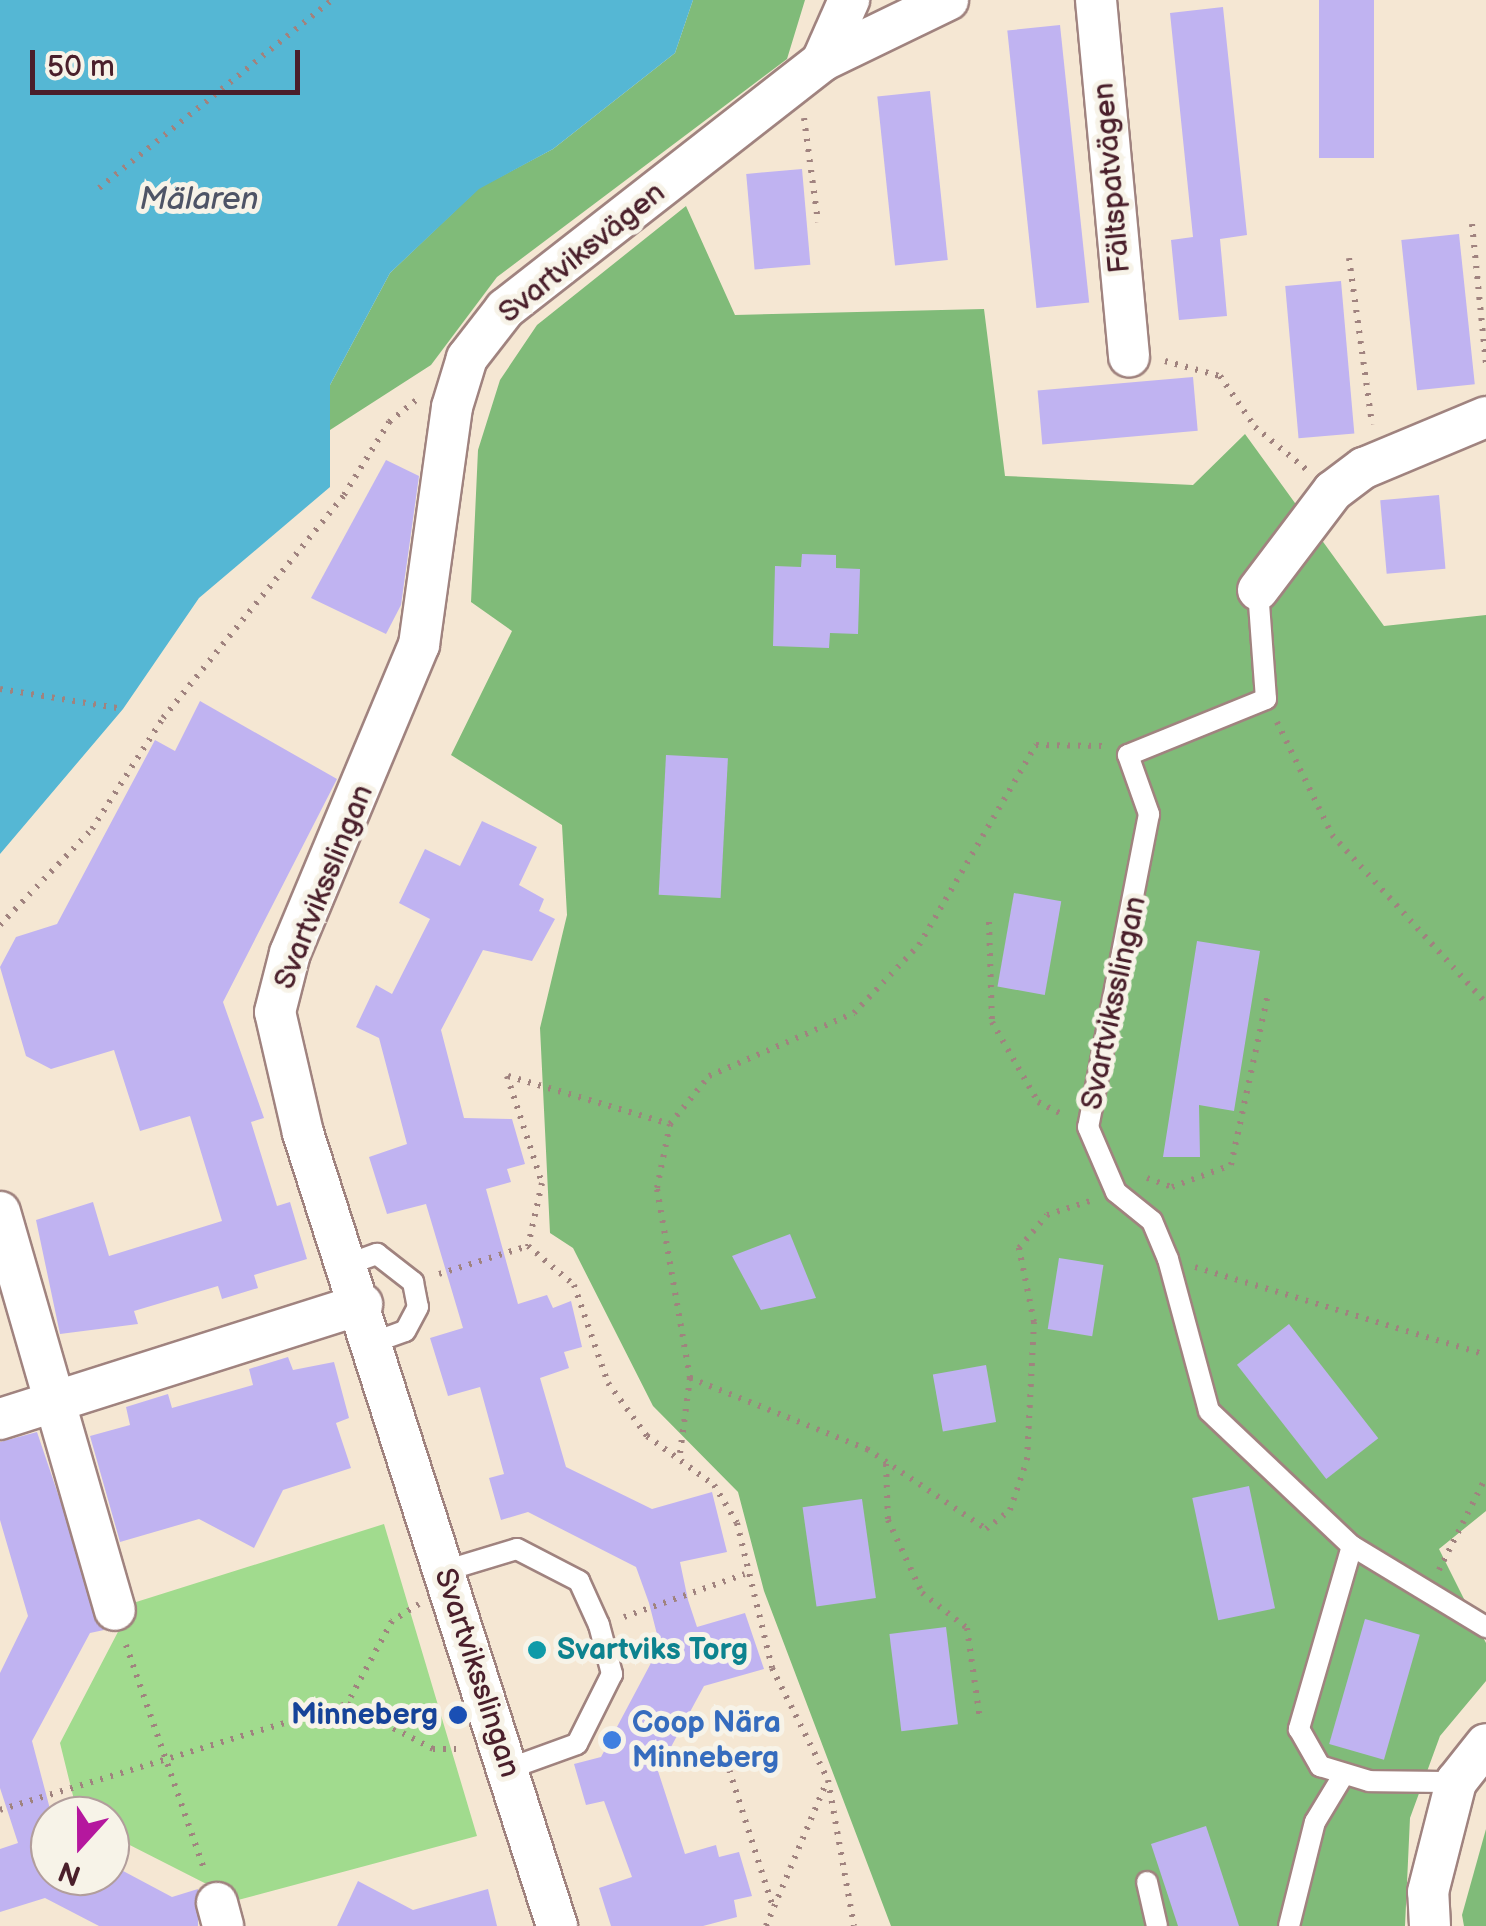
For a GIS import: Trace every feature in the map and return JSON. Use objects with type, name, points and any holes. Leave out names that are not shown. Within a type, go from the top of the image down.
[{"type":"street","points":[[822,61],[849,0]]},
{"type":"street","name":"Svartviksvägen","points":[[419,645],[452,407],[467,358],[505,310],[822,61],[948,0]]},
{"type":"street","name":"Fältspatvägen","points":[[1096,0],[1129,356]]},
{"type":"street","points":[[1258,590],[1332,491],[1389,456],[1486,417]]},
{"type":"street","name":"Svartviksslingan","points":[[419,645],[290,953],[275,1012],[303,1133],[375,1342],[557,1926]]},
{"type":"street","points":[[0,1212],[50,1403],[115,1610]]},
{"type":"street","points":[[0,1419],[362,1304]]},
{"type":"street","points":[[1430,1926],[1428,1892],[1456,1782],[1486,1744]]},
{"type":"lane","points":[[1128,755],[1266,699],[1258,590]]},
{"type":"lane","name":"Svartviksslingan","points":[[1128,755],[1149,814],[1088,1127],[1116,1192],[1152,1221],[1168,1258],[1209,1411],[1352,1546],[1429,1589],[1486,1627]]},
{"type":"lane","points":[[349,1264],[378,1254],[413,1282],[418,1308],[404,1331],[375,1342]]},
{"type":"lane","points":[[1352,1546],[1299,1729],[1320,1766],[1344,1774],[1456,1782]]},
{"type":"lane","points":[[444,1571],[516,1549],[579,1581],[598,1625],[612,1674],[577,1744],[508,1769]]},
{"type":"lane","points":[[1289,1926],[1315,1822],[1344,1774]]},
{"type":"lane","points":[[1147,1882],[1157,1926]]},
{"type":"path","points":[[99,188],[332,0]]},
{"type":"path","points":[[787,116],[802,104],[818,222]]},
{"type":"path","points":[[1472,224],[1486,364]]},
{"type":"path","points":[[1349,258],[1362,407],[1389,456]]},
{"type":"path","points":[[1129,356],[1220,376],[1255,427],[1332,491]]},
{"type":"path","points":[[0,925],[92,829],[163,718],[344,495],[389,422],[467,358]]},
{"type":"path","points":[[0,689],[123,710]]},
{"type":"path","points":[[1266,699],[1332,834],[1486,1002]]},
{"type":"path","points":[[680,1454],[690,1378],[659,1236],[657,1188],[670,1124],[708,1076],[854,1013],[919,945],[1036,745],[1128,755]]},
{"type":"path","points":[[989,922],[992,1022],[1038,1102],[1088,1127]]},
{"type":"path","points":[[1103,1162],[1172,1187],[1231,1166],[1268,994]]},
{"type":"path","points":[[528,1246],[542,1183],[507,1076],[670,1124]]},
{"type":"path","points":[[690,1378],[886,1463],[986,1529],[1010,1510],[1026,1460],[1034,1322],[1018,1248],[1047,1215],[1116,1192]]},
{"type":"path","points":[[413,1282],[528,1246]]},
{"type":"path","points":[[528,1246],[574,1285],[608,1383],[647,1436],[680,1454],[737,1523],[745,1574],[772,1668],[828,1780],[854,1926]]},
{"type":"path","points":[[1168,1258],[1486,1355]]},
{"type":"path","points":[[886,1463],[888,1520],[922,1593],[967,1628],[980,1720]]},
{"type":"path","points":[[1429,1589],[1486,1477]]},
{"type":"path","points":[[598,1625],[745,1574]]},
{"type":"path","points":[[115,1610],[162,1760],[220,1914]]},
{"type":"path","points":[[347,1704],[392,1621]]},
{"type":"path","points":[[0,1810],[347,1704],[433,1749]]},
{"type":"path","points":[[726,1760],[774,1908]]},
{"type":"path","points":[[766,1926],[828,1780]]},
{"type":"green space","points":[[693,0],[805,0],[787,59],[497,277],[431,365],[330,430],[330,385],[390,273],[479,188],[553,149],[675,53]]},
{"type":"green space","points":[[686,206],[735,315],[984,309],[1005,476],[1193,485],[1245,434],[1384,626],[1486,615],[1486,1511],[1439,1549],[1486,1643],[1486,1681],[1440,1736],[1410,1818],[1405,1926],[891,1926],[764,1591],[738,1492],[653,1406],[573,1248],[550,1233],[540,1028],[567,915],[562,825],[451,755],[512,631],[471,602],[478,450],[500,380],[537,325]]},
{"type":"green space","points":[[384,1524],[477,1836],[238,1900],[130,1845],[130,1796],[73,1796],[60,1743],[133,1603]]},
{"type":"green space","points":[[1486,1829],[1486,1926],[1464,1926],[1462,1915]]},
{"type":"water","name":"Mälaren","points":[[0,0],[693,0],[675,53],[553,149],[479,189],[390,273],[330,385],[330,487],[199,598],[123,709],[0,854]]},
{"type":"building","points":[[1319,0],[1374,0],[1374,158],[1319,158]]},
{"type":"building","points":[[1223,7],[1247,235],[1220,239],[1227,316],[1179,320],[1171,240],[1193,237],[1170,13]]},
{"type":"building","points":[[1060,25],[1089,302],[1036,308],[1007,31]]},
{"type":"building","points":[[930,91],[948,260],[895,266],[877,97]]},
{"type":"building","points":[[802,169],[810,265],[755,270],[746,174]]},
{"type":"building","points":[[1459,234],[1475,384],[1417,390],[1401,240]]},
{"type":"building","points":[[1341,281],[1354,433],[1299,438],[1285,286]]},
{"type":"building","points":[[1193,377],[1198,431],[1042,444],[1038,391]]},
{"type":"building","points":[[386,460],[419,476],[401,605],[386,634],[311,598]]},
{"type":"building","points":[[1439,495],[1445,569],[1387,574],[1380,500]]},
{"type":"building","points":[[802,554],[836,555],[836,568],[860,569],[858,634],[830,633],[829,648],[773,646],[775,566],[801,567]]},
{"type":"building","points":[[200,701],[337,779],[223,1002],[264,1118],[251,1122],[277,1206],[290,1202],[307,1259],[254,1275],[258,1288],[222,1299],[218,1286],[134,1311],[138,1324],[60,1334],[36,1220],[93,1202],[109,1256],[222,1221],[190,1116],[140,1131],[114,1050],[51,1069],[26,1056],[0,967],[16,937],[57,924],[155,740],[175,751]]},
{"type":"building","points":[[666,755],[728,758],[721,898],[659,895]]},
{"type":"building","points":[[482,821],[537,847],[519,885],[544,899],[539,911],[555,919],[532,961],[483,950],[441,1030],[464,1118],[512,1119],[525,1164],[507,1169],[511,1182],[486,1189],[518,1304],[547,1295],[553,1308],[571,1301],[582,1347],[564,1352],[569,1368],[540,1378],[566,1467],[652,1509],[712,1492],[727,1552],[680,1562],[688,1600],[697,1627],[745,1613],[764,1669],[704,1686],[658,1771],[685,1854],[716,1845],[719,1857],[739,1852],[752,1896],[734,1900],[737,1917],[703,1926],[611,1926],[599,1888],[632,1877],[604,1801],[586,1805],[574,1764],[601,1757],[660,1646],[649,1603],[636,1567],[528,1512],[501,1520],[489,1478],[504,1474],[480,1387],[448,1396],[430,1338],[463,1328],[426,1204],[387,1214],[369,1157],[407,1144],[379,1038],[356,1027],[376,985],[392,994],[430,919],[399,903],[425,849],[460,866]]},
{"type":"building","points":[[1014,893],[1061,901],[1045,995],[998,987]]},
{"type":"building","points":[[1197,941],[1260,951],[1234,1111],[1199,1105],[1200,1157],[1163,1157]]},
{"type":"building","points":[[790,1234],[816,1298],[761,1310],[732,1256]]},
{"type":"building","points":[[1059,1258],[1103,1265],[1092,1336],[1048,1329]]},
{"type":"building","points":[[1289,1324],[1378,1438],[1326,1479],[1237,1365]]},
{"type":"building","points":[[288,1357],[293,1370],[334,1362],[349,1418],[336,1423],[351,1468],[283,1490],[254,1548],[199,1519],[120,1542],[90,1436],[130,1425],[126,1407],[168,1394],[172,1408],[253,1385],[249,1369]]},
{"type":"building","points":[[986,1365],[996,1422],[943,1431],[933,1374]]},
{"type":"building","points":[[37,1432],[104,1630],[90,1633],[32,1741],[47,1796],[30,1796],[30,1896],[130,1896],[130,1875],[172,1897],[198,1889],[198,1926],[99,1926],[45,1898],[0,1912],[0,1849],[18,1843],[0,1788],[0,1673],[28,1616],[0,1520],[0,1442]]},
{"type":"building","points":[[1249,1486],[1275,1608],[1218,1620],[1192,1498]]},
{"type":"building","points":[[862,1499],[876,1598],[817,1606],[803,1507]]},
{"type":"building","points":[[1365,1619],[1420,1635],[1384,1760],[1329,1744]]},
{"type":"building","points":[[946,1627],[958,1724],[901,1731],[889,1634]]},
{"type":"building","points":[[1206,1826],[1239,1926],[1178,1926],[1151,1844]]},
{"type":"building","points":[[358,1881],[413,1910],[488,1889],[497,1926],[337,1926]]},
{"type":"place","name":"Svartviks Torg","points":[[537,1650]]},
{"type":"place","name":"Minneberg","points":[[458,1715]]},
{"type":"place","name":"Coop Nära Minneberg","points":[[612,1740]]}]
